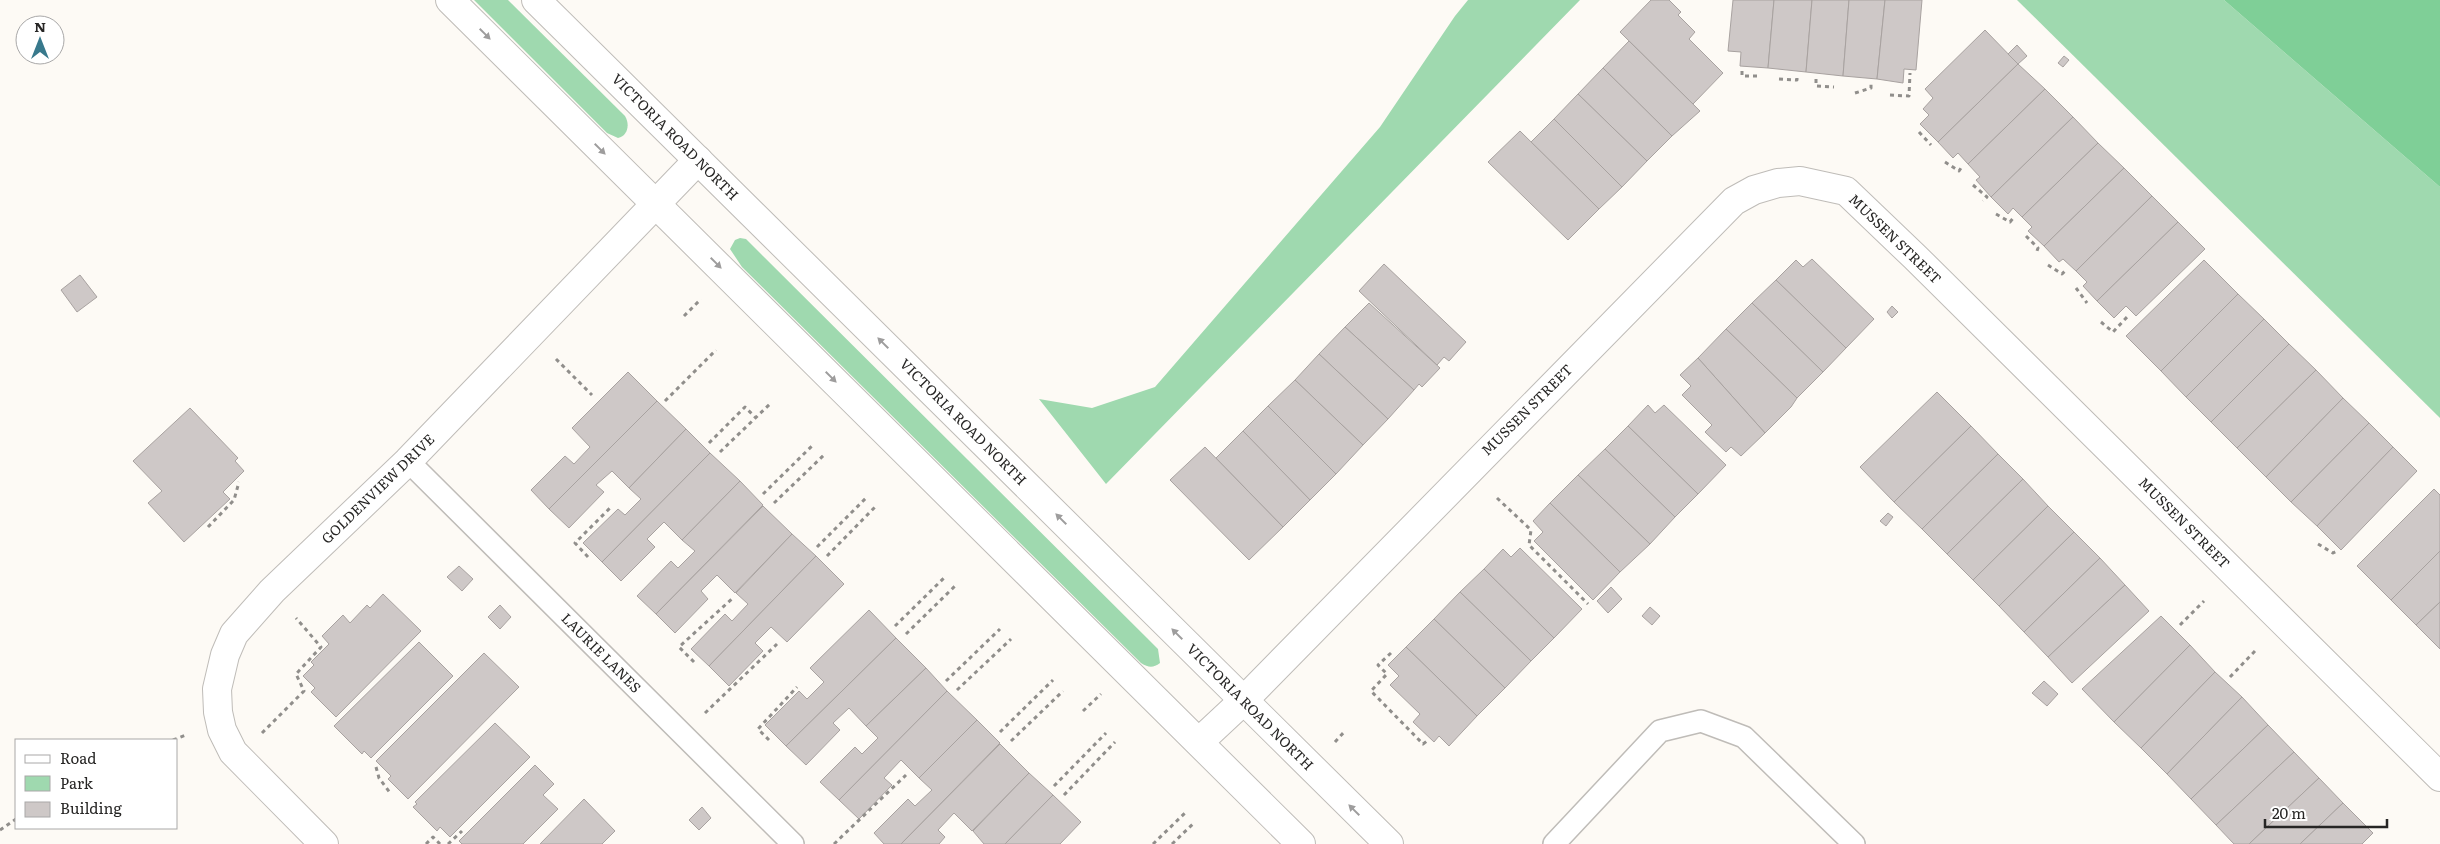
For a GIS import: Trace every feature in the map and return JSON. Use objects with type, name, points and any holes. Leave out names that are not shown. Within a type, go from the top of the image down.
[{"type":"street","points":[[450,0],[1301,844]]},
{"type":"street","name":"VICTORIA ROAD NORTH","points":[[536,0],[1389,844]]},
{"type":"street","name":"GOLDENVIEW DRIVE","points":[[324,844],[237,756],[222,730],[217,704],[220,672],[234,634],[272,591],[408,461],[698,160]]},
{"type":"street","name":"MUSSEN STREET","points":[[1199,742],[1244,700],[1734,201],[1761,187],[1778,182],[1800,181],[1846,191],[2440,777]]},
{"type":"lane","name":"LAURIE LANES","points":[[408,461],[793,844]]},
{"type":"lane","points":[[1554,844],[1660,731],[1701,721],[1744,737],[1854,844]]},
{"type":"path","points":[[1742,71],[1742,76],[1757,76]]},
{"type":"path","points":[[1890,95],[1909,96],[1910,73]]},
{"type":"path","points":[[1779,79],[1797,80],[1797,74]]},
{"type":"path","points":[[1816,79],[1816,86],[1834,88]]},
{"type":"path","points":[[1856,93],[1871,88],[1871,84]]},
{"type":"path","points":[[1919,132],[1930,145]]},
{"type":"path","points":[[1945,162],[1959,171],[1963,165]]},
{"type":"path","points":[[1974,185],[1987,198],[1983,201]]},
{"type":"path","points":[[1996,214],[2010,222],[2014,217]]},
{"type":"path","points":[[2026,236],[2038,248],[2036,254]]},
{"type":"path","points":[[2048,265],[2062,274],[2067,270]]},
{"type":"path","points":[[2076,288],[2086,303]]},
{"type":"path","points":[[684,316],[704,296]]},
{"type":"path","points":[[2101,322],[2113,332],[2128,316]]},
{"type":"path","points":[[531,333],[592,395]]},
{"type":"path","points":[[666,401],[716,350]]},
{"type":"path","points":[[720,452],[771,403]]},
{"type":"path","points":[[709,443],[745,407],[755,418]]},
{"type":"path","points":[[763,494],[814,444]]},
{"type":"path","points":[[774,503],[824,455]]},
{"type":"path","points":[[208,527],[234,500],[239,482]]},
{"type":"path","points":[[816,547],[867,497]]},
{"type":"path","points":[[1497,498],[1530,530],[1529,545],[1588,604]]},
{"type":"path","points":[[827,556],[876,506]]},
{"type":"path","points":[[588,558],[575,543],[611,507]]},
{"type":"path","points":[[2318,544],[2327,551],[2333,553],[2337,551]]},
{"type":"path","points":[[894,626],[946,576]]},
{"type":"path","points":[[906,634],[956,585]]},
{"type":"path","points":[[694,662],[679,647],[734,597]]},
{"type":"path","points":[[2180,625],[2204,601]]},
{"type":"path","points":[[946,681],[1000,629]]},
{"type":"path","points":[[957,690],[1011,639]]},
{"type":"path","points":[[683,734],[777,644]]},
{"type":"path","points":[[237,756],[304,691],[296,674],[321,647]]},
{"type":"path","points":[[2230,677],[2255,651]]},
{"type":"path","points":[[1391,653],[1378,666],[1387,674],[1371,691],[1423,744],[1427,741]]},
{"type":"path","points":[[1000,732],[1053,680]]},
{"type":"path","points":[[769,740],[758,729],[797,687]]},
{"type":"path","points":[[1011,741],[1063,691]]},
{"type":"path","points":[[1083,711],[1104,691]]},
{"type":"path","points":[[1054,786],[1106,733]]},
{"type":"path","points":[[1064,794],[1115,742]]},
{"type":"path","points":[[376,767],[379,778],[391,794]]},
{"type":"path","points":[[834,844],[906,775]]},
{"type":"path","points":[[1153,844],[1185,813]]},
{"type":"path","points":[[0,830],[15,820]]},
{"type":"path","points":[[1172,844],[1195,822]]},
{"type":"path","points":[[448,844],[462,831]]},
{"type":"path","points":[[426,844],[433,837],[440,844]]},
{"type":"green space","points":[[474,0],[508,0],[625,116],[628,126],[624,135],[618,138],[607,133]]},
{"type":"green space","points":[[1468,0],[1580,0],[1106,484],[1039,399],[1092,408],[1155,387],[1380,127],[1455,16]]},
{"type":"green space","points":[[2017,0],[2224,0],[2440,187],[2440,418]]},
{"type":"green space","points":[[2224,0],[2440,0],[2440,187]]},
{"type":"green space","points":[[740,238],[746,239],[1158,649],[1160,663],[1151,667],[1141,663],[742,267],[730,249],[735,240]]},
{"type":"building","points":[[1651,0],[1669,0],[1681,12],[1678,15],[1695,32],[1689,39],[1723,73],[1693,104],[1620,32]]},
{"type":"building","points":[[1733,0],[1774,0],[1768,68],[1740,66],[1741,52],[1728,51]]},
{"type":"building","points":[[1774,0],[1812,0],[1806,72],[1768,68]]},
{"type":"building","points":[[1812,0],[1849,0],[1843,76],[1806,72]]},
{"type":"building","points":[[1849,0],[1885,0],[1877,79],[1843,76]]},
{"type":"building","points":[[1885,0],[1922,0],[1916,70],[1904,69],[1903,83],[1877,79]]},
{"type":"building","points":[[1985,30],[2018,64],[1938,142],[1920,124],[1929,115],[1923,109],[1933,98],[1925,89]]},
{"type":"building","points":[[1629,41],[1700,111],[1672,136],[1603,68]]},
{"type":"building","points":[[2017,45],[2027,56],[2018,64],[2008,54]]},
{"type":"building","points":[[2064,56],[2069,60],[2063,67],[2058,63]]},
{"type":"building","points":[[2018,64],[2045,89],[1968,164],[1958,153],[1953,158],[1938,142]]},
{"type":"building","points":[[1603,68],[1672,136],[1647,161],[1578,94]]},
{"type":"building","points":[[2045,89],[2073,117],[1991,197],[1976,180],[1980,177],[1968,164]]},
{"type":"building","points":[[1578,94],[1647,161],[1622,187],[1554,119]]},
{"type":"building","points":[[2073,117],[2098,143],[2022,217],[2013,208],[2008,214],[1991,197]]},
{"type":"building","points":[[1554,119],[1622,187],[1599,209],[1531,142]]},
{"type":"building","points":[[1520,131],[1599,209],[1568,240],[1488,162]]},
{"type":"building","points":[[2098,143],[2124,168],[2044,246],[2028,231],[2032,227],[2022,217]]},
{"type":"building","points":[[2124,168],[2152,196],[2076,271],[2063,259],[2059,262],[2044,246]]},
{"type":"building","points":[[2152,196],[2178,222],[2097,301],[2083,286],[2087,282],[2076,271]]},
{"type":"building","points":[[2178,222],[2205,249],[2136,316],[2126,306],[2114,318],[2097,301]]},
{"type":"building","points":[[1812,259],[1874,319],[1846,348],[1776,280],[1796,260],[1803,267]]},
{"type":"building","points":[[2204,260],[2238,294],[2161,371],[2126,336]]},
{"type":"building","points":[[1384,264],[1466,342],[1449,361],[1444,357],[1437,365],[1359,291]]},
{"type":"building","points":[[80,275],[97,297],[77,312],[61,290]]},
{"type":"building","points":[[1776,280],[1846,348],[1823,372],[1752,303]]},
{"type":"building","points":[[2238,294],[2264,319],[2186,397],[2161,371]]},
{"type":"building","points":[[1369,303],[1440,368],[1422,387],[1419,384],[1414,390],[1345,327]]},
{"type":"building","points":[[1752,303],[1823,372],[1797,398],[1726,329]]},
{"type":"building","points":[[1892,306],[1898,312],[1892,318],[1887,312]]},
{"type":"building","points":[[2264,319],[2289,344],[2211,422],[2186,397]]},
{"type":"building","points":[[1345,327],[1414,390],[1388,419],[1319,354]]},
{"type":"building","points":[[1726,329],[1797,398],[1791,407],[1765,433],[1698,358]]},
{"type":"building","points":[[2289,344],[2316,370],[2237,448],[2211,422]]},
{"type":"building","points":[[1319,354],[1388,419],[1363,445],[1295,380]]},
{"type":"building","points":[[1698,358],[1765,433],[1741,456],[1731,447],[1726,452],[1705,432],[1712,425],[1682,395],[1691,386],[1680,375]]},
{"type":"building","points":[[2316,370],[2343,398],[2266,477],[2237,448]]},
{"type":"building","points":[[628,372],[657,401],[549,509],[531,490],[565,456],[574,464],[590,447],[572,428]]},
{"type":"building","points":[[1295,380],[1363,445],[1336,474],[1268,406]]},
{"type":"building","points":[[1937,392],[1971,426],[1894,502],[1860,467]]},
{"type":"building","points":[[2343,398],[2369,423],[2291,502],[2266,477]]},
{"type":"building","points":[[657,401],[686,429],[629,488],[612,471],[596,485],[604,492],[569,528],[549,509]]},
{"type":"building","points":[[1648,405],[1655,413],[1664,405],[1726,465],[1698,494],[1628,426]]},
{"type":"building","points":[[1268,406],[1336,474],[1310,500],[1243,431]]},
{"type":"building","points":[[190,408],[238,458],[235,461],[244,471],[223,492],[230,499],[184,542],[148,503],[162,491],[133,461]]},
{"type":"building","points":[[2369,423],[2393,447],[2317,526],[2291,502]]},
{"type":"building","points":[[1628,426],[1698,494],[1675,517],[1605,449]]},
{"type":"building","points":[[1971,426],[1998,454],[1922,529],[1894,502]]},
{"type":"building","points":[[686,429],[710,453],[602,562],[583,543],[618,509],[625,515],[641,499],[629,488]]},
{"type":"building","points":[[1243,431],[1310,500],[1283,527],[1216,458]]},
{"type":"building","points":[[1205,447],[1283,527],[1249,560],[1170,480]]},
{"type":"building","points":[[2393,447],[2417,471],[2341,550],[2317,526]]},
{"type":"building","points":[[1605,449],[1675,517],[1650,544],[1578,475]]},
{"type":"building","points":[[710,453],[740,481],[682,540],[664,522],[647,539],[655,547],[621,581],[602,562]]},
{"type":"building","points":[[1998,454],[2023,479],[1947,554],[1922,529]]},
{"type":"building","points":[[1578,475],[1650,544],[1620,572],[1550,503]]},
{"type":"building","points":[[2023,479],[2048,506],[1973,580],[1947,554]]},
{"type":"building","points":[[740,481],[763,505],[656,614],[637,596],[671,561],[678,568],[695,551],[682,540]]},
{"type":"building","points":[[2434,489],[2440,495],[2440,551],[2391,600],[2357,566]]},
{"type":"building","points":[[1550,503],[1620,572],[1593,600],[1534,541],[1543,532],[1533,521]]},
{"type":"building","points":[[763,506],[792,534],[735,593],[717,575],[701,591],[708,599],[675,633],[656,614]]},
{"type":"building","points":[[2048,506],[2074,532],[1999,606],[1973,580]]},
{"type":"building","points":[[1888,513],[1893,517],[1886,526],[1880,521]]},
{"type":"building","points":[[2074,532],[2100,558],[2024,632],[1999,606]]},
{"type":"building","points":[[792,534],[816,556],[709,666],[691,649],[725,614],[732,621],[748,604],[736,593]]},
{"type":"building","points":[[1520,548],[1582,609],[1554,638],[1484,569],[1503,549],[1511,557]]},
{"type":"building","points":[[2440,551],[2440,602],[2416,625],[2391,600]]},
{"type":"building","points":[[816,556],[844,584],[787,642],[771,627],[755,643],[763,651],[729,686],[709,666]]},
{"type":"building","points":[[2100,558],[2125,585],[2048,657],[2024,632]]},
{"type":"building","points":[[459,566],[473,579],[462,591],[447,577]]},
{"type":"building","points":[[1484,569],[1554,638],[1531,661],[1460,592]]},
{"type":"building","points":[[2125,585],[2149,611],[2072,683],[2048,657]]},
{"type":"building","points":[[1611,587],[1622,599],[1608,613],[1597,601]]},
{"type":"building","points":[[1460,592],[1531,661],[1505,688],[1434,619]]},
{"type":"building","points":[[383,594],[421,631],[336,717],[311,692],[315,688],[303,676],[314,665],[311,662],[329,644],[322,636],[343,615],[350,623],[367,605],[370,608]]},
{"type":"building","points":[[2440,602],[2440,649],[2416,625]]},
{"type":"building","points":[[500,605],[511,617],[500,629],[488,617]]},
{"type":"building","points":[[1650,607],[1660,616],[1652,625],[1642,616]]},
{"type":"building","points":[[869,610],[896,638],[786,746],[765,725],[799,691],[807,699],[824,682],[810,668]]},
{"type":"building","points":[[2161,616],[2190,645],[2114,722],[2082,689]]},
{"type":"building","points":[[1434,619],[1505,688],[1477,716],[1406,647]]},
{"type":"building","points":[[896,638],[926,668],[866,726],[849,708],[833,723],[840,730],[806,765],[786,746]]},
{"type":"building","points":[[419,642],[453,676],[371,758],[364,751],[362,754],[334,726]]},
{"type":"building","points":[[2190,645],[2215,672],[2141,748],[2114,722]]},
{"type":"building","points":[[1406,647],[1477,716],[1449,746],[1439,736],[1434,742],[1413,722],[1420,714],[1390,685],[1399,676],[1388,665]]},
{"type":"building","points":[[484,653],[519,687],[408,799],[388,779],[391,776],[376,761]]},
{"type":"building","points":[[926,668],[947,691],[839,800],[820,782],[855,747],[862,754],[878,738],[866,726]]},
{"type":"building","points":[[2215,672],[2242,697],[2167,774],[2141,748]]},
{"type":"building","points":[[2044,681],[2058,694],[2047,706],[2032,693]]},
{"type":"building","points":[[947,691],[977,720],[919,778],[901,760],[884,778],[892,785],[859,819],[839,800]]},
{"type":"building","points":[[2242,697],[2268,725],[2191,799],[2167,774]]},
{"type":"building","points":[[977,720],[1000,743],[901,844],[884,844],[874,833],[908,799],[915,806],[932,790],[919,778]]},
{"type":"building","points":[[495,723],[530,757],[450,837],[440,827],[437,831],[413,807],[417,804],[415,802]]},
{"type":"building","points":[[2268,725],[2294,752],[2216,825],[2191,799]]},
{"type":"building","points":[[1000,744],[1029,773],[972,831],[954,813],[938,830],[945,837],[939,844],[901,844]]},
{"type":"building","points":[[2294,752],[2319,778],[2249,844],[2234,844],[2216,825]]},
{"type":"building","points":[[535,765],[554,784],[543,795],[558,809],[523,844],[462,844],[459,841]]},
{"type":"building","points":[[1029,773],[1053,795],[1005,844],[984,844],[973,831]]},
{"type":"building","points":[[2319,778],[2343,803],[2300,844],[2249,844]]},
{"type":"building","points":[[1053,795],[1081,822],[1060,844],[1005,844]]},
{"type":"building","points":[[584,799],[615,831],[602,844],[540,844]]},
{"type":"building","points":[[2343,803],[2373,833],[2362,844],[2300,844]]},
{"type":"building","points":[[702,807],[711,818],[699,830],[689,820]]}]
